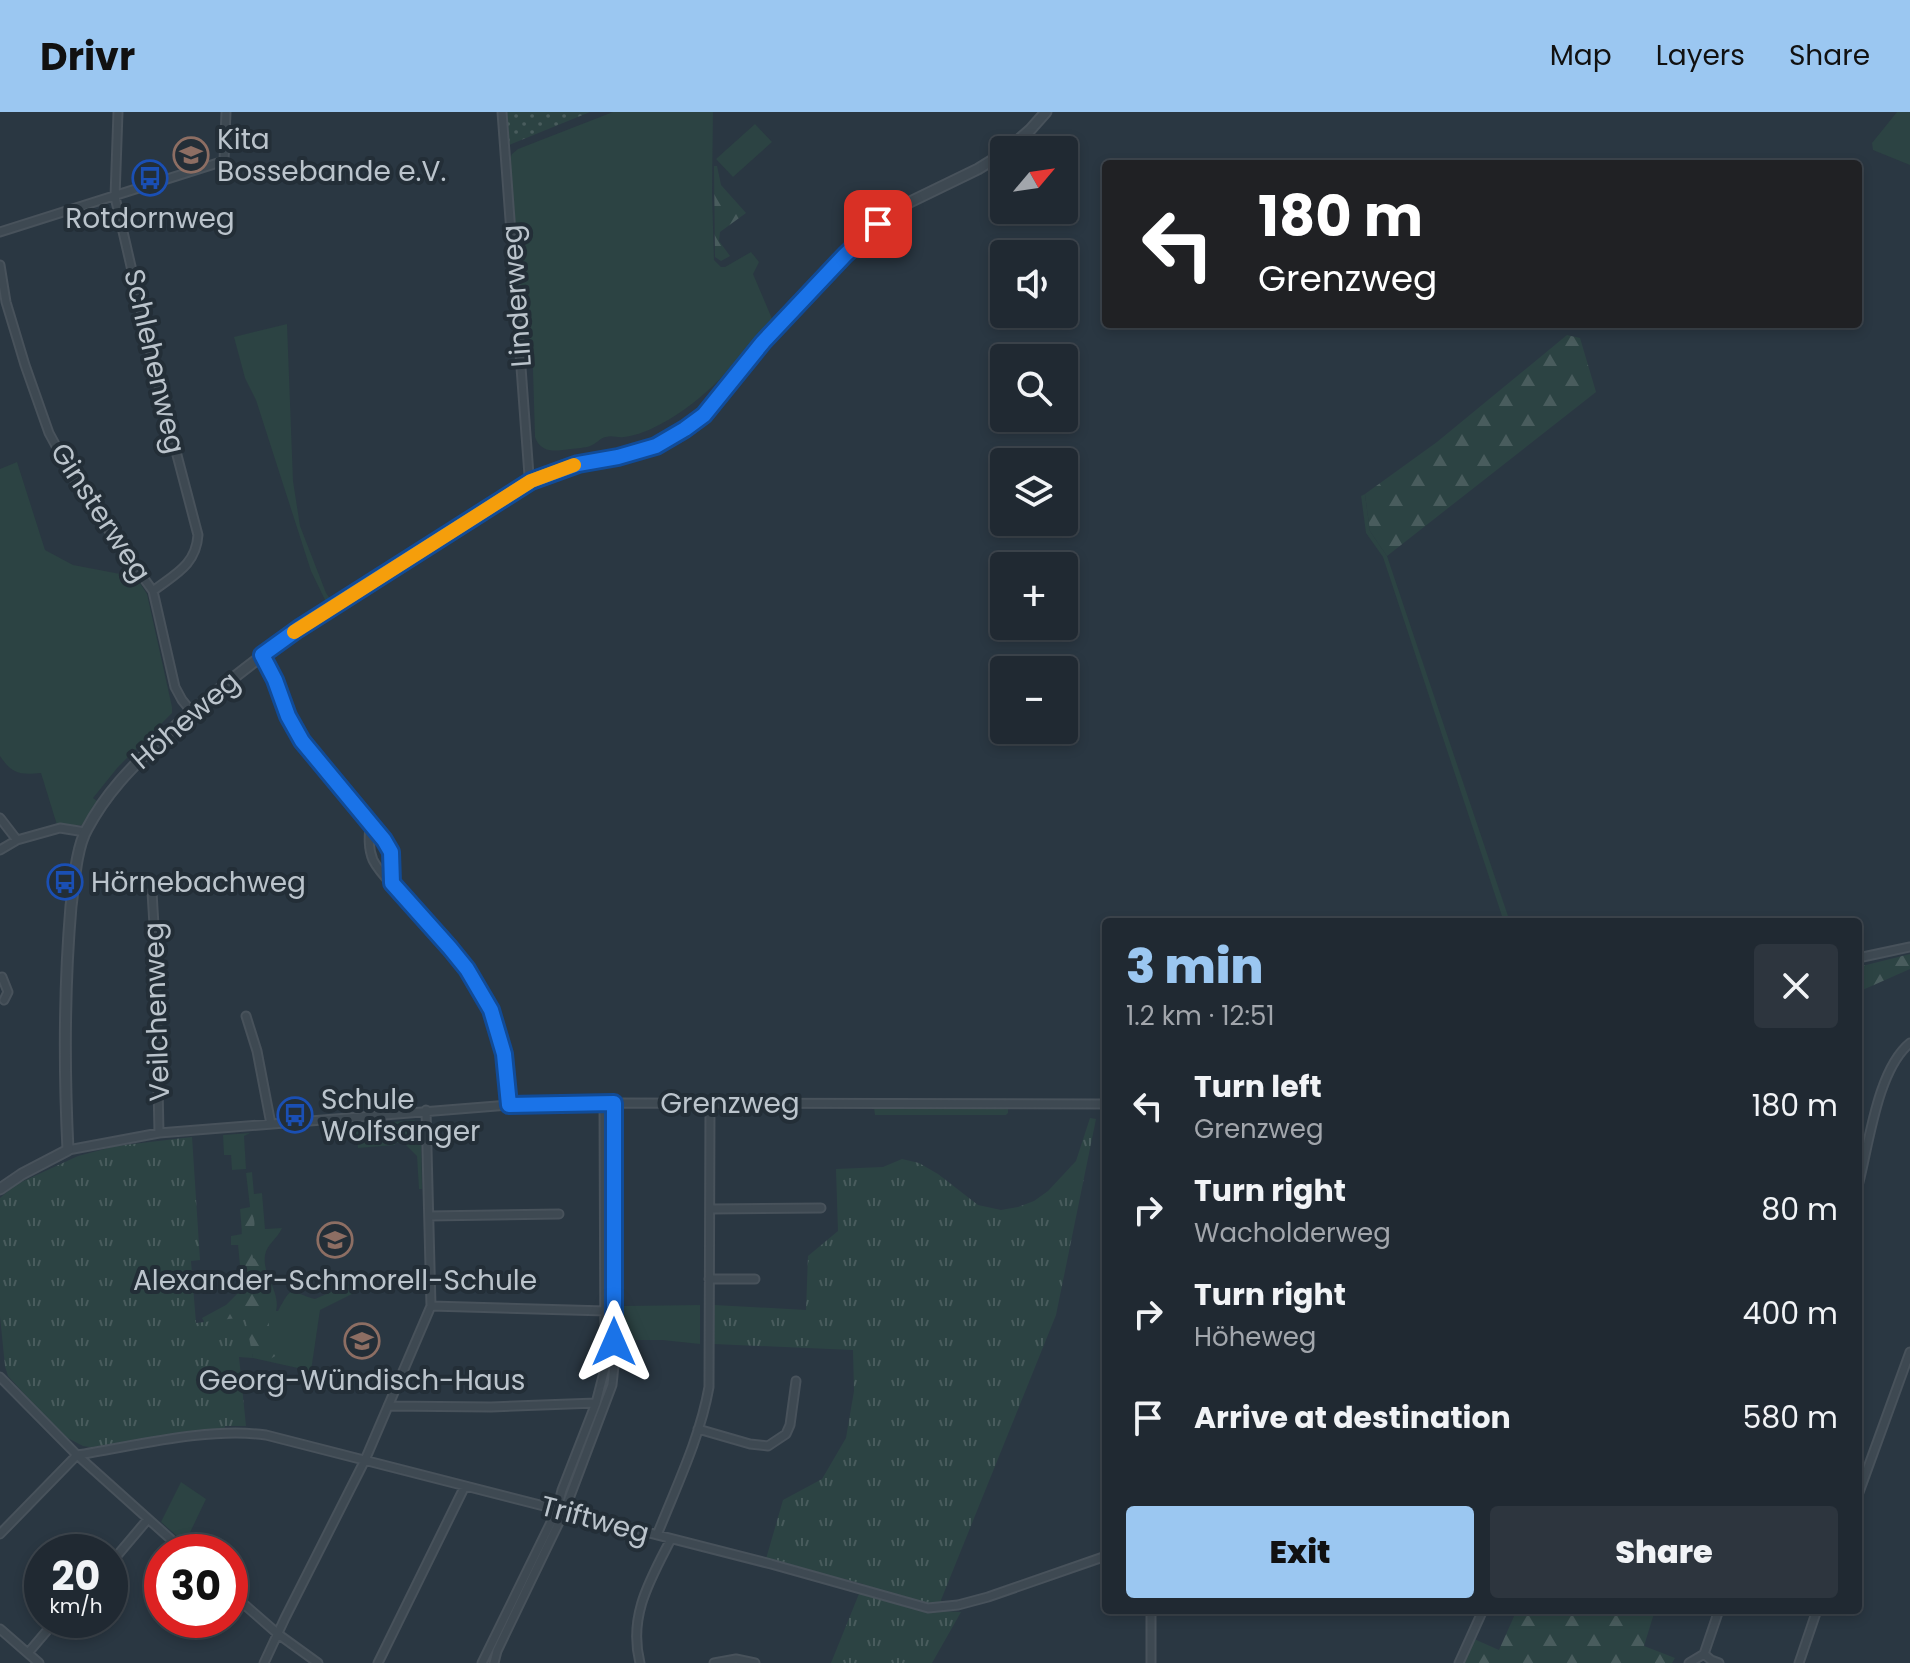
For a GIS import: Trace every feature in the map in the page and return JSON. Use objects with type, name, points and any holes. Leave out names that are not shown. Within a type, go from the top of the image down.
[{"type":"street","name":"Schlehenweg","points":[[118,112],[115,197],[157,379],[198,535],[191,560],[153,591]]},
{"type":"street","points":[[0,232],[224,161],[226,112]]},
{"type":"street","name":"Linderweg","points":[[502,112],[531,481]]},
{"type":"street","name":"Höheweg","points":[[1023,136],[1046,112]]},
{"type":"street","name":"Höheweg","points":[[68,1150],[64,1029],[66,965],[75,874],[85,832],[124,774],[191,711],[298,629],[531,481],[578,464],[656,446],[685,429],[704,415],[763,342],[878,224],[910,202],[990,161]]},
{"type":"street","name":"Ginsterweg","points":[[0,265],[6,302],[49,433],[81,492],[153,591],[175,687],[191,711]]},
{"type":"street","points":[[262,655],[302,741],[391,852],[392,883]]},
{"type":"street","points":[[0,818],[17,840]]},
{"type":"street","points":[[370,824],[373,859],[467,969],[491,1010],[504,1054],[509,1105]]},
{"type":"street","points":[[0,850],[17,840],[60,828],[85,832]]},
{"type":"street","name":"Veilchenweg","points":[[152,892],[159,1133]]},
{"type":"street","points":[[1862,957],[1910,947]]},
{"type":"street","points":[[0,978],[8,992],[4,1000]]},
{"type":"street","points":[[246,1016],[257,1051],[271,1124]]},
{"type":"street","points":[[1862,1171],[1888,1072],[1910,1043]]},
{"type":"street","points":[[482,1663],[561,1511],[562,1490],[596,1403],[605,1368],[604,1103]]},
{"type":"street","points":[[494,1663],[612,1385],[614,1103]]},
{"type":"street","points":[[657,1535],[698,1429],[709,1387],[710,1104]]},
{"type":"street","name":"Grenzweg","points":[[68,1150],[159,1133],[509,1105],[1102,1104]]},
{"type":"street","points":[[264,1663],[365,1460],[431,1306],[426,1110]]},
{"type":"street","points":[[0,1189],[68,1150]]},
{"type":"street","points":[[711,1209],[821,1208]]},
{"type":"street","points":[[429,1216],[559,1214]]},
{"type":"street","points":[[709,1279],[755,1279]]},
{"type":"street","points":[[431,1306],[606,1311]]},
{"type":"street","points":[[1862,1484],[1910,1352]]},
{"type":"street","points":[[0,1377],[77,1455],[165,1534]]},
{"type":"street","points":[[698,1429],[768,1446],[786,1434],[790,1425],[796,1381]]},
{"type":"street","points":[[388,1406],[491,1407],[596,1403]]},
{"type":"street","name":"Triftweg","points":[[77,1455],[194,1436],[249,1433],[283,1438],[771,1564],[928,1608],[958,1605],[988,1597],[1102,1557]]},
{"type":"street","points":[[0,1534],[77,1455]]},
{"type":"street","points":[[378,1663],[465,1486]]},
{"type":"street","points":[[128,1543],[148,1519]]},
{"type":"street","points":[[640,1663],[636,1638],[640,1605],[671,1539]]},
{"type":"street","points":[[248,1608],[318,1663]]},
{"type":"street","points":[[1151,1614],[1151,1663]]},
{"type":"street","points":[[1459,1663],[1481,1614]]},
{"type":"street","points":[[1689,1663],[1704,1654],[1718,1614]]},
{"type":"street","points":[[1799,1663],[1816,1614]]},
{"type":"street","points":[[0,1629],[39,1663]]},
{"type":"street","points":[[28,1653],[41,1638]]},
{"type":"street","points":[[1704,1654],[1719,1663]]},
{"type":"street","points":[[714,1663],[736,1659],[755,1663]]},
{"type":"green space","points":[[507,112],[590,112],[509,145]]},
{"type":"green space","points":[[613,112],[713,112],[714,260],[725,267],[751,252],[759,262],[753,274],[773,321],[718,381],[671,418],[635,435],[610,436],[586,447],[550,450],[541,446],[535,437],[533,370],[519,276],[509,161],[518,149]]},
{"type":"green space","points":[[1897,112],[1910,112],[1910,165],[1873,150],[1872,143]]},
{"type":"green space","points":[[755,124],[772,142],[733,177],[716,159]]},
{"type":"green space","points":[[714,166],[717,166],[721,185],[746,213],[720,232],[719,241],[730,256],[721,261],[715,257]]},
{"type":"green space","points":[[287,324],[293,481],[300,526],[331,600],[326,602],[311,571],[234,337]]},
{"type":"green space","points":[[1567,335],[1580,338],[1596,392],[1387,556],[1370,531],[1365,494],[1437,442]]},
{"type":"green space","points":[[17,462],[45,550],[73,565],[136,577],[147,594],[172,707],[172,713],[118,767],[93,798],[97,801],[82,825],[57,825],[41,773],[17,772],[0,756],[0,469]]},
{"type":"green space","points":[[1365,494],[1370,531],[1387,556],[1509,918],[1503,918],[1383,557],[1366,533],[1361,496]]},
{"type":"green space","points":[[1910,954],[1910,969],[1862,990],[1862,966]]},
{"type":"green space","points":[[874,1108],[1008,1109],[1008,1113],[875,1115]]},
{"type":"green space","points":[[1090,1118],[1096,1119],[1056,1315],[941,1600],[944,1611],[961,1612],[932,1663],[831,1663],[863,1584],[766,1559],[783,1500],[822,1479],[846,1438],[854,1391],[853,1350],[714,1344],[714,1305],[806,1310],[808,1256],[838,1231],[836,1169],[883,1167],[902,1159],[919,1163],[938,1174],[978,1205],[1001,1210],[1018,1207],[1048,1191],[1076,1161]]},
{"type":"green space","points":[[414,1120],[421,1131],[422,1189],[419,1189],[417,1156],[403,1142],[358,1148],[357,1138],[348,1133],[339,1134],[338,1127]]},
{"type":"green space","points":[[250,1133],[244,1136],[246,1169],[232,1170],[231,1155],[224,1155],[223,1135]]},
{"type":"green space","points":[[192,1137],[200,1260],[191,1261],[196,1323],[245,1317],[253,1358],[239,1357],[246,1426],[225,1426],[224,1430],[96,1448],[83,1446],[62,1435],[8,1376],[0,1316],[0,1198],[15,1185],[78,1156],[116,1146]]},
{"type":"green space","points":[[252,1172],[254,1194],[262,1193],[265,1229],[282,1228],[265,1255],[266,1270],[276,1297],[276,1311],[290,1292],[315,1299],[361,1279],[358,1291],[320,1310],[311,1371],[253,1358],[245,1317],[238,1245],[231,1245],[231,1236],[242,1234],[240,1209],[250,1207],[246,1173]]},
{"type":"green space","points":[[251,1210],[254,1224],[249,1236],[253,1258],[262,1262],[265,1268],[268,1288],[273,1297],[269,1330],[279,1347],[279,1354],[268,1360],[255,1353],[246,1356],[206,1325],[202,1318],[247,1289],[242,1231],[244,1212]]},
{"type":"green space","points":[[700,1305],[700,1344],[621,1340],[622,1306]]},
{"type":"green space","points":[[181,1482],[206,1499],[189,1534],[175,1534],[161,1522]]},
{"type":"green space","points":[[1515,1614],[1654,1614],[1644,1646],[1675,1658],[1672,1663],[1463,1663],[1474,1639],[1499,1650]]},
{"type":"slow traffic","points":[[294,632],[531,481],[574,465]]},
{"type":"place","name":"Kita Bossebande e.V.","points":[[191,155]]},
{"type":"place","name":"Rotdornweg","points":[[150,178]]},
{"type":"place","name":"Hörnebachweg","points":[[65,882]]},
{"type":"place","name":"Schule Wolfsanger","points":[[295,1115]]},
{"type":"place","name":"Alexander-Schmorell-Schule","points":[[335,1240]]},
{"type":"place","name":"Georg-Wündisch-Haus","points":[[362,1341]]},
{"type":"route","points":[[614,1342],[614,1103],[509,1105],[504,1054],[491,1010],[467,969],[392,883],[391,852],[302,741],[262,655],[531,481],[578,464],[656,446],[685,429],[704,415],[763,342],[878,224]]}]
